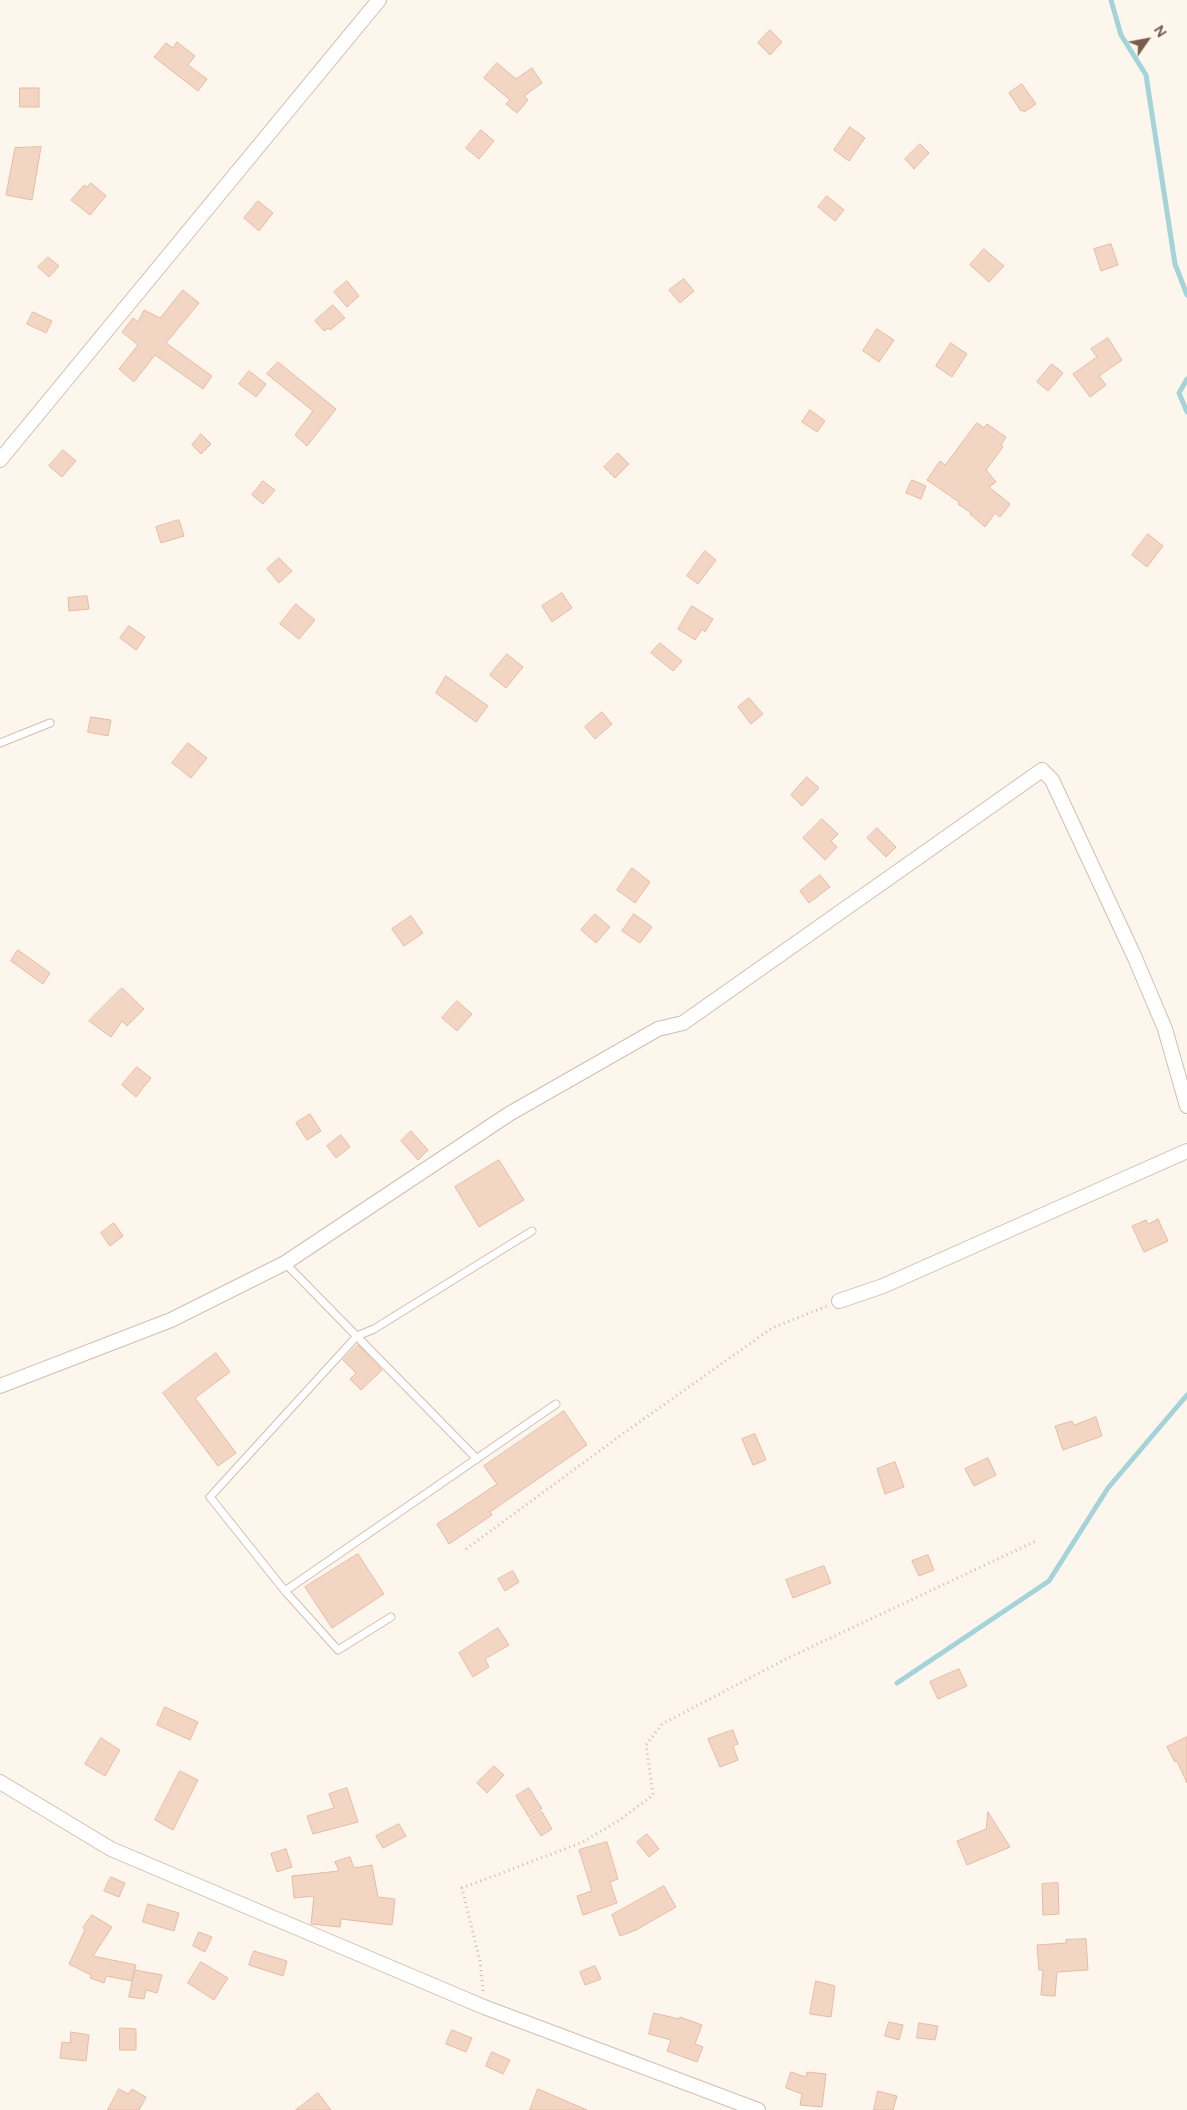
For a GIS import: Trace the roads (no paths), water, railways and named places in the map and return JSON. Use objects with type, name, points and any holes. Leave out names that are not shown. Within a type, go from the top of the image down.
[{"type":"street","points":[[0,460],[379,0]]},
{"type":"street","points":[[0,1386],[172,1320],[285,1263],[509,1114],[658,1029],[683,1024],[1042,770],[1052,780],[1135,958],[1165,1029],[1187,1106]]},
{"type":"street","points":[[839,1301],[883,1286],[1187,1150]]},
{"type":"street","points":[[0,1782],[110,1849],[484,2008],[758,2110]]},
{"type":"lane","points":[[0,743],[50,723]]},
{"type":"lane","points":[[391,1617],[338,1650],[285,1592],[210,1496],[357,1336],[374,1329],[532,1231]]},
{"type":"lane","points":[[285,1263],[477,1459]]},
{"type":"lane","points":[[285,1592],[556,1404]]},
{"type":"waterway","points":[[1111,0],[1121,35],[1146,75],[1175,264],[1187,295]]},
{"type":"waterway","points":[[1187,379],[1179,393],[1187,412]]},
{"type":"waterway","points":[[897,1683],[1049,1581],[1108,1488],[1187,1395]]}]
